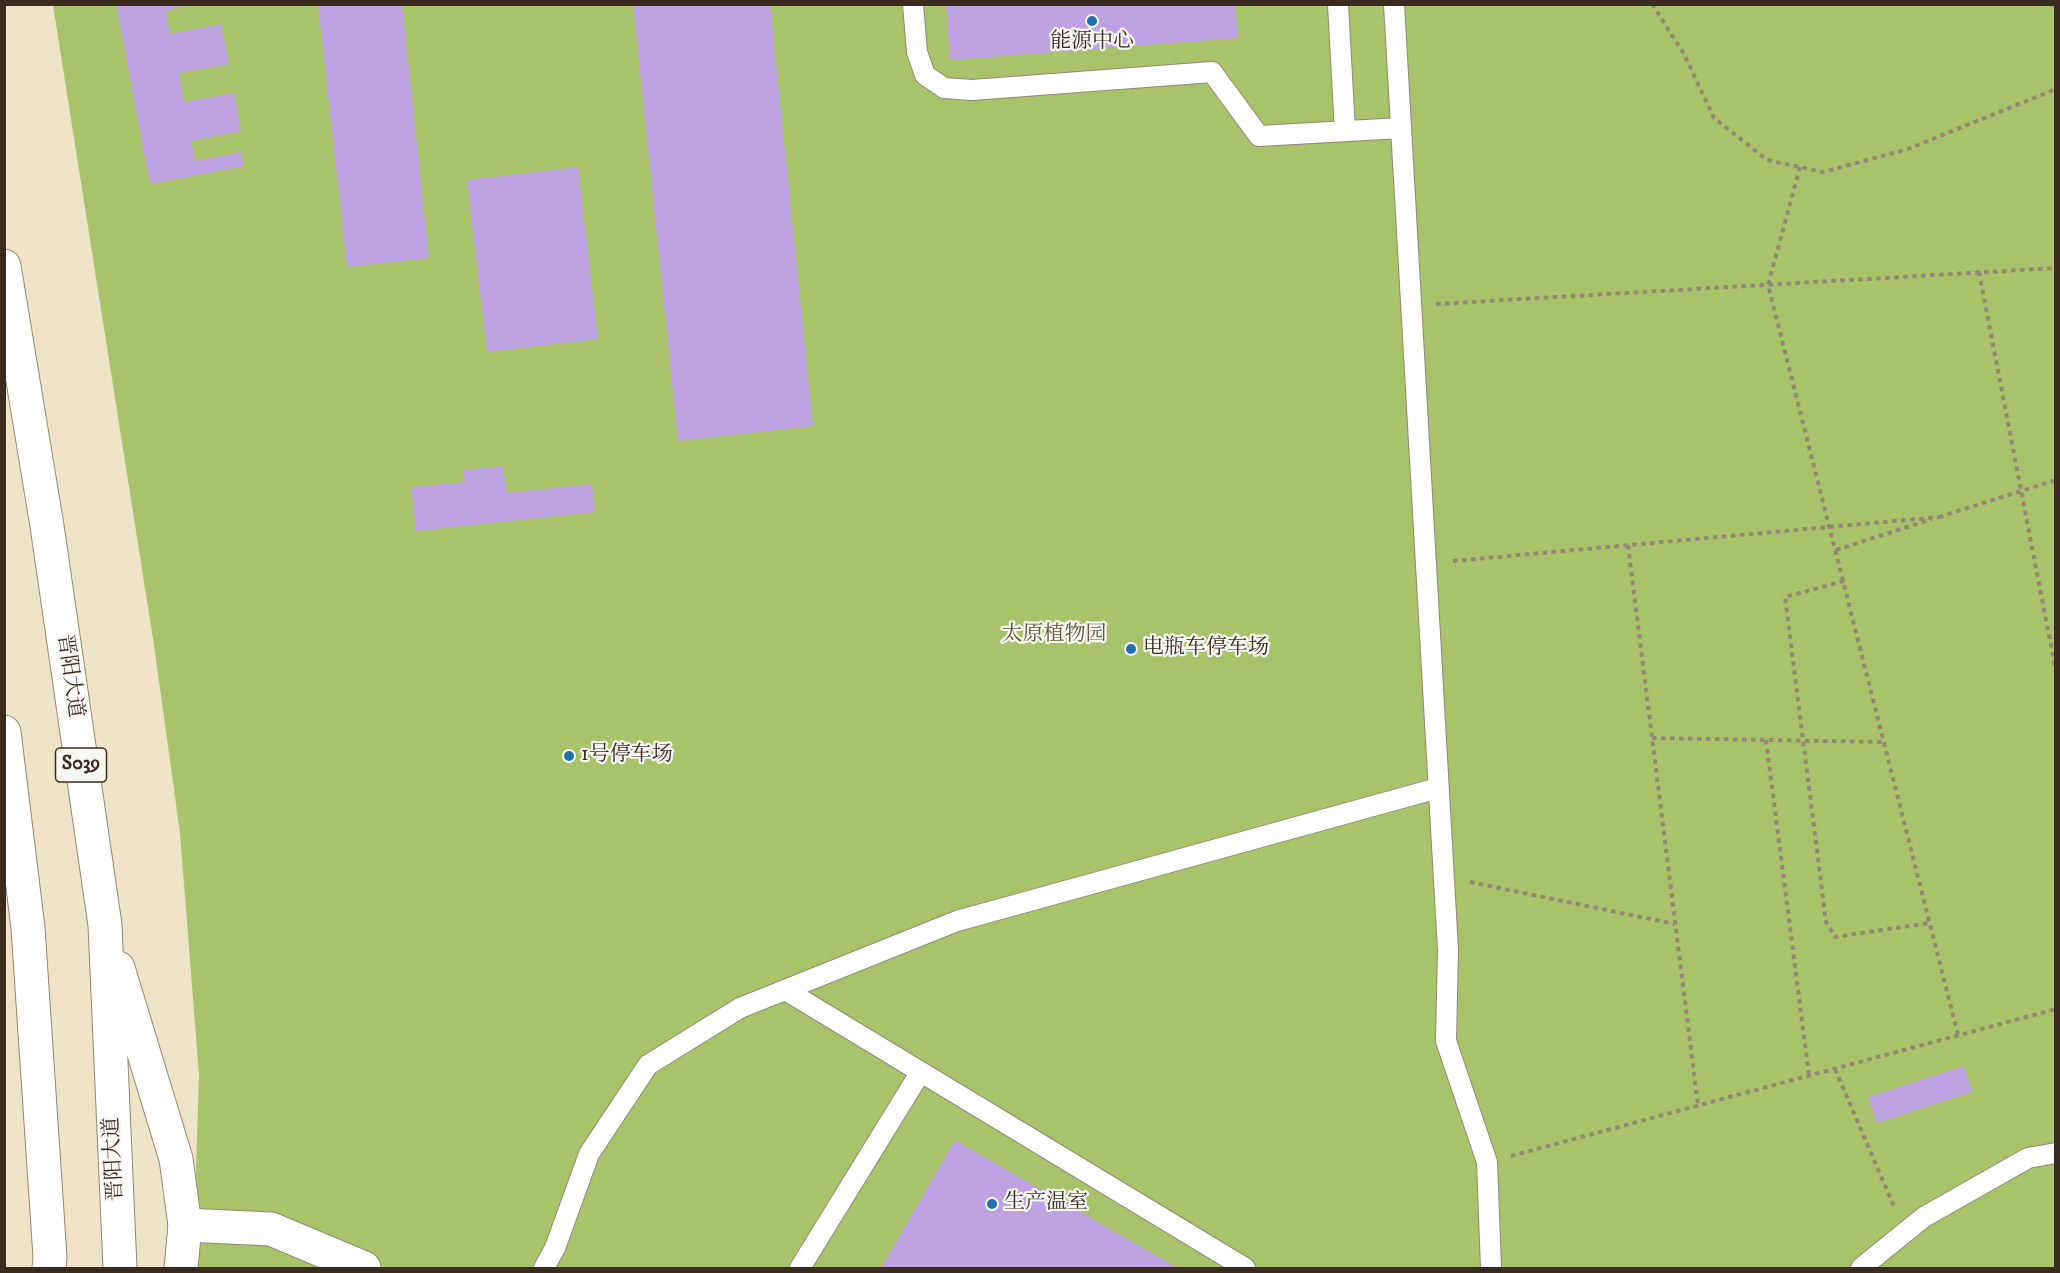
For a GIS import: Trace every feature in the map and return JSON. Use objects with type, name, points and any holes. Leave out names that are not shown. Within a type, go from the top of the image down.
[{"type":"main road","name":"晋阳大道","points":[[4,266],[47,526],[105,925],[120,1269]]},
{"type":"main road","points":[[4,732],[28,928],[49,1269]]},
{"type":"main road","points":[[105,925],[176,1159],[184,1225],[181,1269]]},
{"type":"main road","points":[[184,1225],[271,1230],[364,1269]]},
{"type":"lane","points":[[913,4],[917,52],[925,75],[944,88],[972,90],[1212,72],[1259,136],[1401,128]]},
{"type":"lane","points":[[1338,4],[1345,131]]},
{"type":"lane","points":[[1394,4],[1448,951],[1446,1041],[1487,1162],[1491,1269]]},
{"type":"lane","points":[[544,1269],[555,1248],[589,1154],[648,1065],[740,1008],[957,921],[1438,788]]},
{"type":"lane","points":[[787,991],[1245,1269]]},
{"type":"lane","points":[[800,1269],[920,1073]]},
{"type":"lane","points":[[1861,1269],[1924,1217],[2028,1158],[2055,1153]]},
{"type":"path","points":[[1652,4],[1684,54],[1714,117],[1767,160],[1823,172],[1908,149],[2055,89]]},
{"type":"path","points":[[1800,167],[1768,285],[1958,1035]]},
{"type":"path","points":[[1411,306],[2055,268]]},
{"type":"path","points":[[1979,272],[2055,672]]},
{"type":"path","points":[[1836,550],[2055,480]]},
{"type":"path","points":[[1426,563],[1939,517]]},
{"type":"path","points":[[1628,545],[1698,1106]]},
{"type":"path","points":[[1844,582],[1785,597],[1826,922],[1835,937],[1930,923]]},
{"type":"path","points":[[2050,640],[2055,640]]},
{"type":"path","points":[[1652,738],[1884,742]]},
{"type":"path","points":[[1766,740],[1809,1076]]},
{"type":"path","points":[[1443,877],[1675,924]]},
{"type":"path","points":[[1487,1162],[2055,1009]]},
{"type":"path","points":[[1835,1069],[1905,1233]]},
{"type":"green space","name":"太原植物园","points":[[53,5],[2055,5],[2055,1268],[193,1268],[199,1075],[180,833],[154,645]]},
{"type":"building","points":[[116,4],[191,4],[166,11],[170,34],[221,24],[229,64],[179,73],[184,102],[234,93],[241,131],[191,141],[195,161],[241,152],[244,166],[150,184]]},
{"type":"building","points":[[318,4],[402,4],[429,258],[347,267]]},
{"type":"building","points":[[633,4],[770,4],[813,426],[678,441]]},
{"type":"building","name":"能源中心","points":[[946,4],[1235,4],[1238,38],[950,60]]},
{"type":"building","points":[[578,167],[598,339],[487,352],[467,180]]},
{"type":"building","points":[[503,466],[507,493],[592,484],[595,512],[416,531],[411,487],[465,482],[463,470]]},
{"type":"building","points":[[1964,1066],[1972,1092],[1877,1123],[1868,1097]]},
{"type":"building","name":"生产温室","points":[[955,1140],[1178,1268],[881,1268]]},
{"type":"place","name":"能源中心","points":[[1092,21]]},
{"type":"place","name":"电瓶车停车场","points":[[1131,649]]},
{"type":"place","name":"1号停车场","points":[[569,756]]},
{"type":"place","name":"生产温室","points":[[992,1204]]}]
